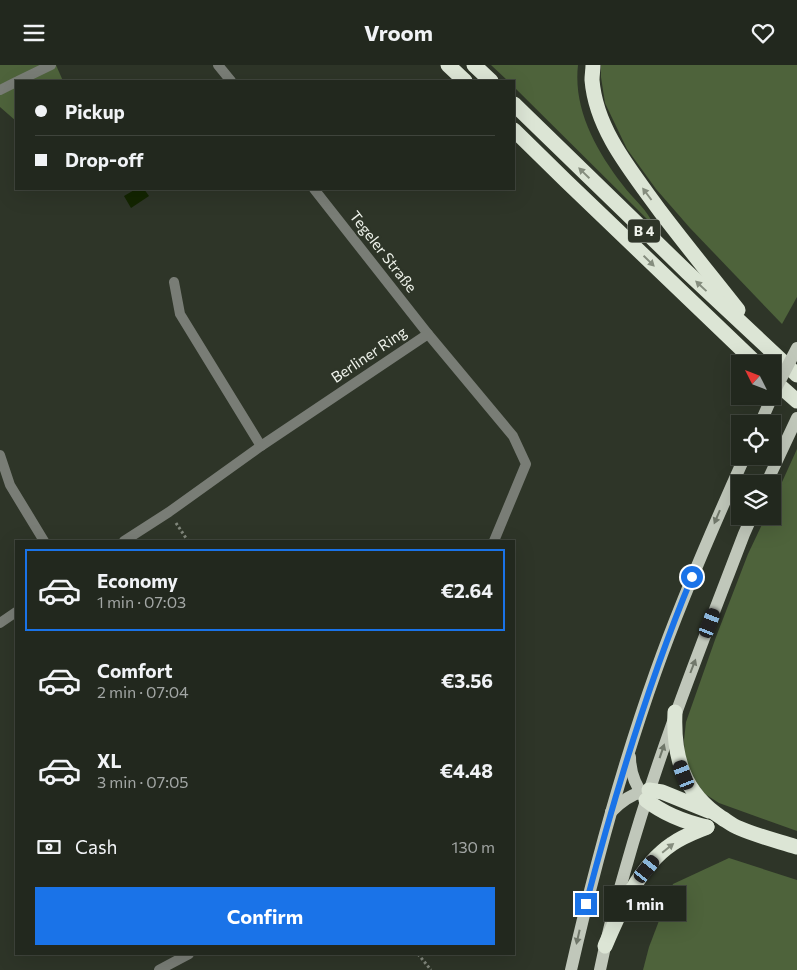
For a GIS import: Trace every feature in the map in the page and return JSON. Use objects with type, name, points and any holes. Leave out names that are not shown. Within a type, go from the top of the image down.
[{"type":"highway","points":[[448,65],[464,80]]},
{"type":"highway","points":[[474,65],[490,80]]},
{"type":"highway","points":[[593,65],[592,80],[596,100],[610,138],[634,176],[685,244],[775,355]]},
{"type":"highway","name":"B 4","points":[[515,105],[775,355]]},
{"type":"highway","name":"B 4","points":[[515,131],[572,188],[748,355]]},
{"type":"highway","name":"B 4","points":[[781,360],[797,375]]},
{"type":"highway","points":[[781,387],[797,401]]},
{"type":"highway","points":[[675,712],[675,744],[679,760],[684,775],[703,802],[715,813],[737,827],[797,847]]},
{"type":"highway","points":[[645,794],[662,792],[715,813]]},
{"type":"highway","points":[[645,794],[655,807],[671,816],[690,823],[707,827],[737,827]]},
{"type":"highway","points":[[604,946],[627,897],[654,859],[671,844],[707,827]]},
{"type":"main road","points":[[764,415],[797,348]]},
{"type":"main road","points":[[770,475],[797,418]]},
{"type":"main road","points":[[571,970],[586,904],[611,813],[656,671],[686,593],[740,465]]},
{"type":"main road","points":[[600,970],[604,946],[645,794],[748,525]]},
{"type":"main road","points":[[630,750],[630,765],[633,779],[645,794]]},
{"type":"main road","points":[[611,813],[629,797],[645,794]]},
{"type":"street","points":[[21,80],[51,65]]},
{"type":"street","points":[[218,65],[230,80]]},
{"type":"street","points":[[0,90],[15,83]]},
{"type":"street","name":"Tegeler Straße","points":[[315,190],[428,334]]},
{"type":"street","points":[[174,282],[180,314],[261,446]]},
{"type":"street","name":"Berliner Ring","points":[[126,540],[428,334],[513,436],[526,464],[494,540]]},
{"type":"street","points":[[0,455],[10,485],[43,540]]},
{"type":"street","points":[[0,623],[15,613]]},
{"type":"street","points":[[159,970],[186,955]]},
{"type":"path","points":[[169,512],[187,540]]},
{"type":"path","points":[[419,955],[431,970]]},
{"type":"shaded area","points":[[0,65],[56,65],[63,80],[15,80],[15,120],[0,107]]},
{"type":"shaded area","points":[[491,65],[578,65],[579,97],[588,128],[595,143],[612,171],[640,204],[654,226],[515,88],[515,80],[507,80]]},
{"type":"shaded area","points":[[601,65],[797,65],[797,297],[782,324],[690,228],[656,189],[627,149],[605,103]]},
{"type":"shaded area","points":[[134,190],[145,190],[149,196],[131,208],[124,196]]},
{"type":"shaded area","points":[[797,449],[797,831],[719,803],[705,794],[685,762],[684,740],[686,722],[748,554],[762,525],[781,525],[781,484]]},
{"type":"shaded area","points":[[729,858],[797,880],[797,970],[643,970],[649,947],[673,884]]},
{"type":"route","points":[[586,904],[630,750],[656,671],[692,577]]}]
